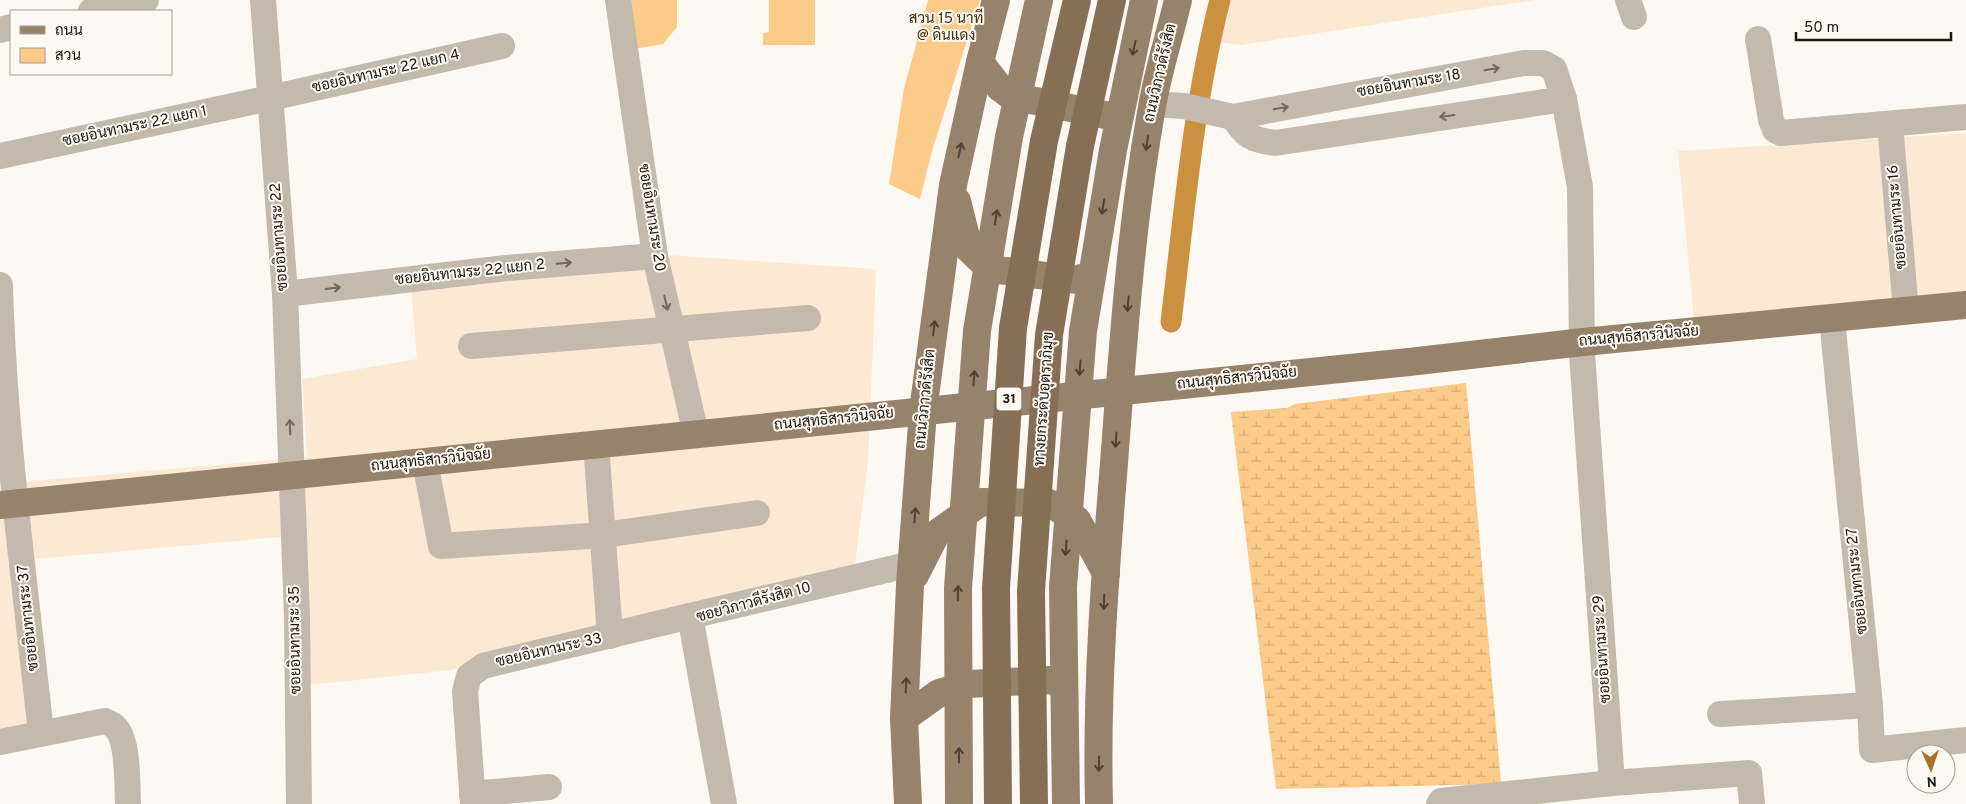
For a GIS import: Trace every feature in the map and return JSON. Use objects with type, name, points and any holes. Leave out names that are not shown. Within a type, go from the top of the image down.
[{"type":"highway","name":"31","points":[[998,804],[996,588],[1013,328],[1044,141],[1077,0]]},
{"type":"highway","name":"ทางยกระดับอุตราภิมุข","points":[[1006,804],[1005,594],[1021,335],[1052,145],[1084,0]]},
{"type":"highway","name":"31","points":[[1026,804],[1024,587],[1042,330],[1072,143],[1104,0]]},
{"type":"highway","name":"ทางยกระดับอุตราภิมุข","points":[[1034,804],[1030,591],[1049,335],[1080,146],[1112,0]]},
{"type":"main road","name":"ถนนวิภาวดีรังสิต","points":[[908,804],[904,718],[911,574],[923,411],[953,185],[980,62],[996,0]]},
{"type":"main road","points":[[959,804],[958,588],[977,331],[1009,137],[1039,0]]},
{"type":"main road","points":[[1066,804],[1064,586],[1082,331],[1112,150],[1144,0]]},
{"type":"main road","name":"ถนนวิภาวดีรังสิต","points":[[1099,804],[1100,704],[1106,573],[1120,391],[1137,213],[1153,100],[1178,0]]},
{"type":"main road","points":[[980,62],[999,87],[1011,96],[1114,117],[1127,115],[1153,100]]},
{"type":"main road","points":[[953,185],[969,249],[990,270],[1078,280],[1108,265],[1137,213]]},
{"type":"main road","name":"ถนนสุทธิสารวินิจฉัย","points":[[8,504],[1583,342],[1966,305]]},
{"type":"main road","points":[[911,574],[936,534],[981,502],[1049,503],[1077,520],[1106,573]]},
{"type":"main road","points":[[904,718],[939,693],[968,684],[1050,680],[1077,687],[1100,704]]},
{"type":"street","points":[[96,10],[146,0]]},
{"type":"street","name":"ซอยอินทามระ 22","points":[[263,0],[284,294],[291,475]]},
{"type":"street","name":"ซอยอินทามระ 20","points":[[618,0],[655,256],[696,434]]},
{"type":"street","points":[[1758,39],[1771,120],[1775,130],[1781,134],[1966,117]]},
{"type":"street","name":"ซอยอินทามระ 22 แยก 4","points":[[270,98],[502,46]]},
{"type":"street","name":"ซอยอินทามระ 18","points":[[1153,100],[1208,111],[1524,63],[1542,63],[1554,69],[1564,99],[1580,187],[1583,342]]},
{"type":"street","name":"ซอยอินทามระ 22 แยก 1","points":[[0,156],[270,98]]},
{"type":"street","points":[[1208,111],[1246,135],[1259,141],[1274,142],[1564,99]]},
{"type":"street","name":"ซอยอินทามระ 16","points":[[1890,124],[1906,311]]},
{"type":"street","name":"ซอยอินทามระ 22 แยก 2","points":[[284,294],[506,268],[655,256]]},
{"type":"street","name":"ซอยอินทามระ 37","points":[[0,285],[8,504],[41,733]]},
{"type":"street","points":[[471,346],[808,318]]},
{"type":"street","name":"ซอยอินทามระ 27","points":[[1832,319],[1870,705],[1872,750],[1966,740]]},
{"type":"street","name":"ซอยอินทามระ 29","points":[[1583,342],[1582,353],[1612,784]]},
{"type":"street","name":"ซอยอินทามระ 33","points":[[596,444],[610,636]]},
{"type":"street","points":[[425,462],[441,546],[604,535],[757,513]]},
{"type":"street","name":"ซอยอินทามระ 35","points":[[291,475],[297,618],[299,804]]},
{"type":"street","name":"ซอยวิภาวดีรังสิต 10","points":[[724,804],[690,616],[911,574]]},
{"type":"street","name":"ซอยอินทามระ 33","points":[[472,799],[465,691],[469,676],[484,666],[690,616]]},
{"type":"street","points":[[1720,714],[1870,705]]},
{"type":"street","points":[[0,742],[105,721],[115,727],[121,737],[125,756],[128,804]]},
{"type":"street","points":[[1440,802],[1569,796],[1612,784],[1749,773],[1752,804]]},
{"type":"street","points":[[472,799],[549,787]]},
{"type":"shaded area","points":[[1228,0],[1534,0],[1241,45],[1216,42]]},
{"type":"shaded area","points":[[1966,133],[1966,293],[1694,319],[1678,151]]},
{"type":"shaded area","points":[[666,255],[876,269],[868,462],[854,571],[451,670],[309,685],[291,536],[35,559],[49,728],[0,733],[0,484],[307,457],[302,379],[417,359],[411,286]]},
{"type":"green space","points":[[627,0],[677,0],[677,27],[663,44],[634,49]]},
{"type":"green space","points":[[769,0],[815,0],[815,45],[763,45],[763,33],[769,32]]},
{"type":"green space","name":"สวน 15 นาที @ ดินแดง","points":[[928,0],[980,0],[932,151],[920,199],[889,184],[904,89]]},
{"type":"green space","points":[[1466,383],[1501,784],[1276,789],[1231,412],[1287,408],[1295,404]]},
{"type":"waterway","points":[[1171,322],[1196,120],[1220,0]]}]
